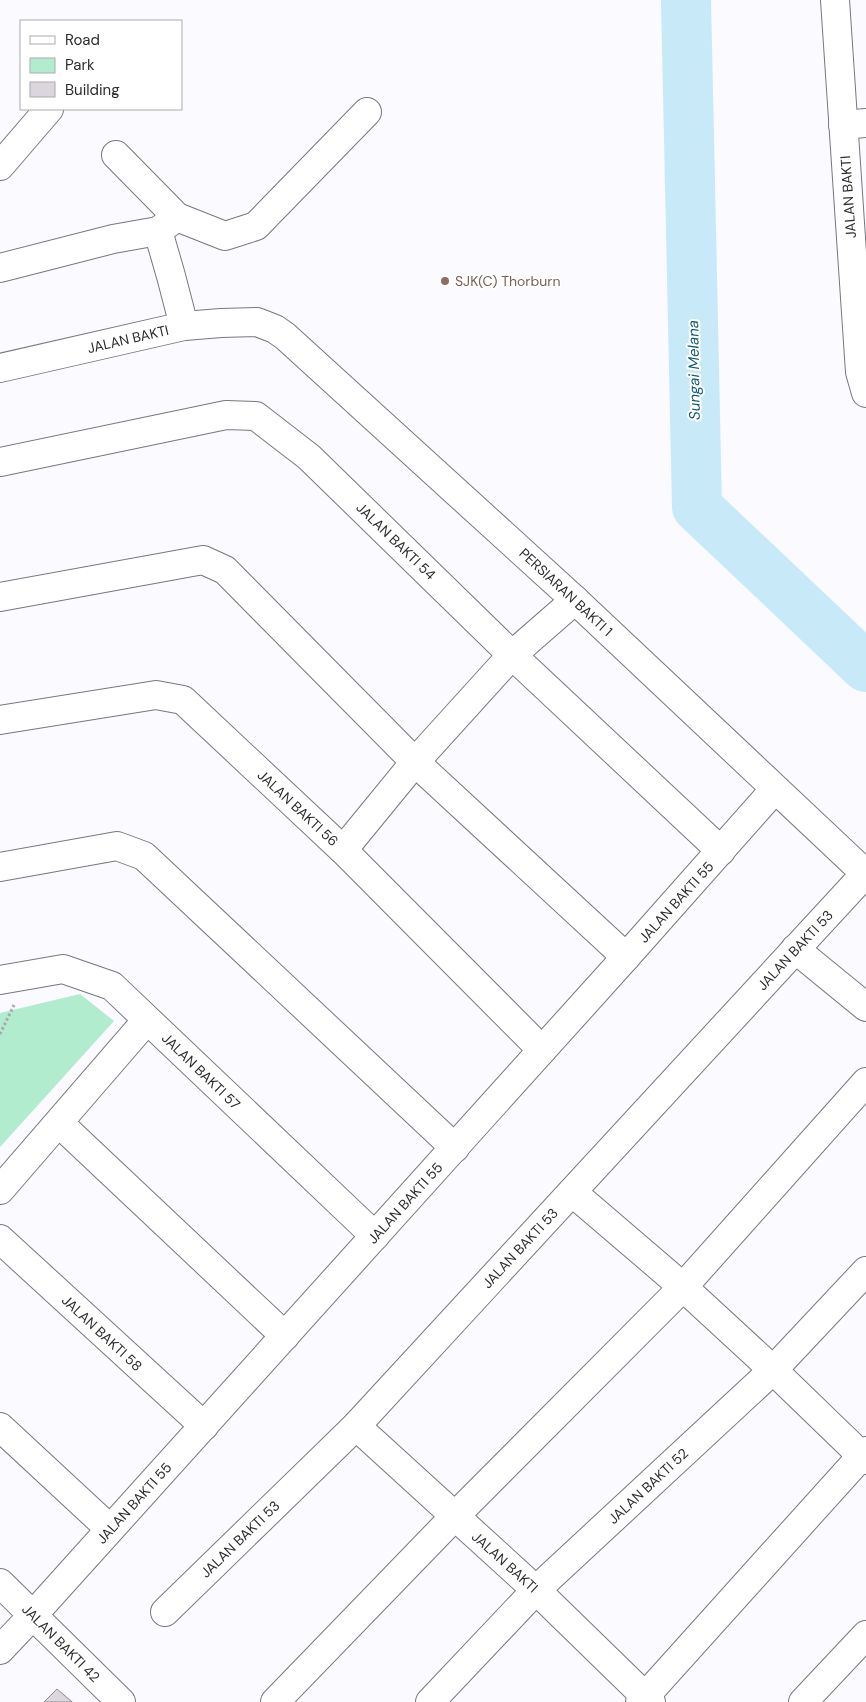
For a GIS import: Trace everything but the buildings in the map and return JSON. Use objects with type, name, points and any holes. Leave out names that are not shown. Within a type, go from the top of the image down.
[{"type":"street","name":"JALAN BAKTI","points":[[835,0],[855,124],[860,372],[866,393]]},
{"type":"street","points":[[0,166],[48,110]]},
{"type":"street","points":[[0,268],[113,240],[168,224],[225,236],[256,226],[367,112]]},
{"type":"street","points":[[116,155],[168,224],[172,276],[184,326]]},
{"type":"street","name":"JALAN BAKTI","points":[[7,362],[184,326],[257,322]]},
{"type":"street","name":"PERSIARAN BAKTI 1","points":[[257,322],[275,329],[285,336],[575,600],[866,874]]},
{"type":"street","name":"JALAN BAKTI 54","points":[[0,462],[226,415],[256,416],[309,456],[512,654],[721,851]]},
{"type":"street","points":[[0,597],[203,560],[225,570],[415,762],[626,957]]},
{"type":"street","points":[[343,850],[415,762],[512,654],[575,600]]},
{"type":"street","name":"JALAN BAKTI 56","points":[[0,720],[156,695],[183,700],[343,850],[542,1050]]},
{"type":"street","name":"JALAN BAKTI 55","points":[[0,1650],[455,1148],[775,789]]},
{"type":"street","points":[[0,867],[117,846],[144,856],[455,1148]]},
{"type":"street","name":"JALAN BAKTI 53","points":[[165,1612],[356,1426],[866,874]]},
{"type":"street","points":[[796,950],[866,1007]]},
{"type":"street","name":"JALAN BAKTI 57","points":[[8,990],[63,969],[112,986],[375,1236]]},
{"type":"street","points":[[0,1190],[147,1020]]},
{"type":"street","points":[[275,1702],[455,1516],[684,1287],[866,1082]]},
{"type":"street","points":[[59,1123],[285,1336]]},
{"type":"street","points":[[572,1192],[684,1287],[864,1455],[645,1700]]},
{"type":"street","name":"JALAN BAKTI 58","points":[[0,1239],[204,1426]]},
{"type":"street","name":"JALAN BAKTI 52","points":[[430,1702],[536,1590],[773,1370],[866,1271]]},
{"type":"street","name":"JALAN BAKTI","points":[[356,1426],[536,1590],[645,1700]]},
{"type":"street","points":[[0,1427],[110,1528]]},
{"type":"street","name":"JALAN BAKTI 42","points":[[0,1584],[120,1702]]},
{"type":"street","points":[[803,1702],[866,1635]]},
{"type":"path","points":[[0,1034],[8,990]]},
{"type":"green space","points":[[80,994],[114,1021],[0,1147],[0,1013]]},
{"type":"waterway","name":"Sungai Melana","points":[[686,0],[697,507],[866,667]]},
{"type":"place","name":"SJK(C) Thorburn","points":[[445,281]]}]
